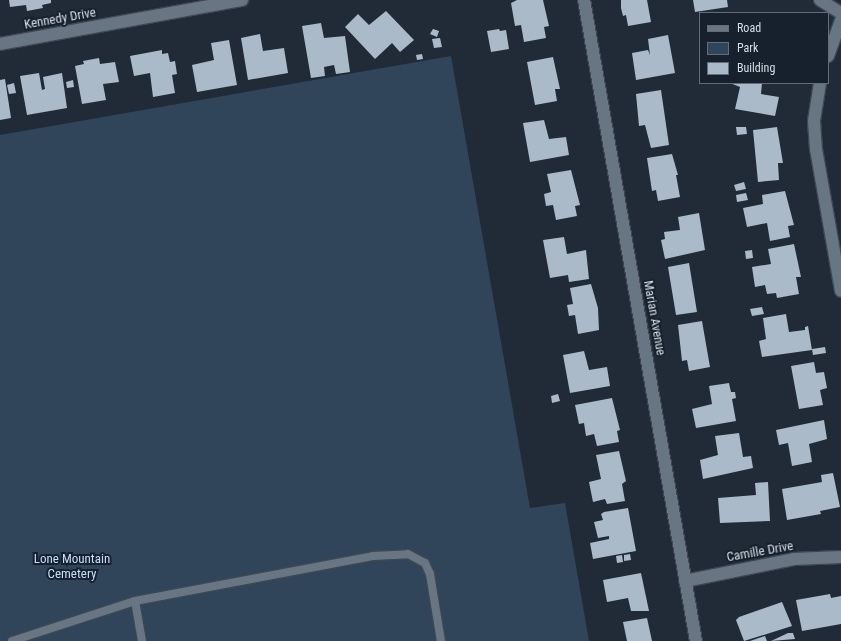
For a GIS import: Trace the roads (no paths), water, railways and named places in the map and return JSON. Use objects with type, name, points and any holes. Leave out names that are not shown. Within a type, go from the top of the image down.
[{"type":"street","name":"Kennedy Drive","points":[[0,44],[242,0]]},
{"type":"street","name":"Marian Avenue","points":[[584,0],[696,641]]},
{"type":"street","points":[[820,0],[841,13]]},
{"type":"street","points":[[829,53],[841,20]]},
{"type":"street","points":[[820,84],[814,121],[816,149],[836,237],[841,292]]},
{"type":"street","name":"Camille Drive","points":[[685,581],[794,559],[841,557]]},
{"type":"lane","points":[[12,641],[135,601],[373,556],[408,554],[425,563],[430,574],[441,641]]},
{"type":"lane","points":[[135,601],[142,641]]},
{"type":"park label","name":"Lone Mountain Cemetery","points":[[72,568]]}]
